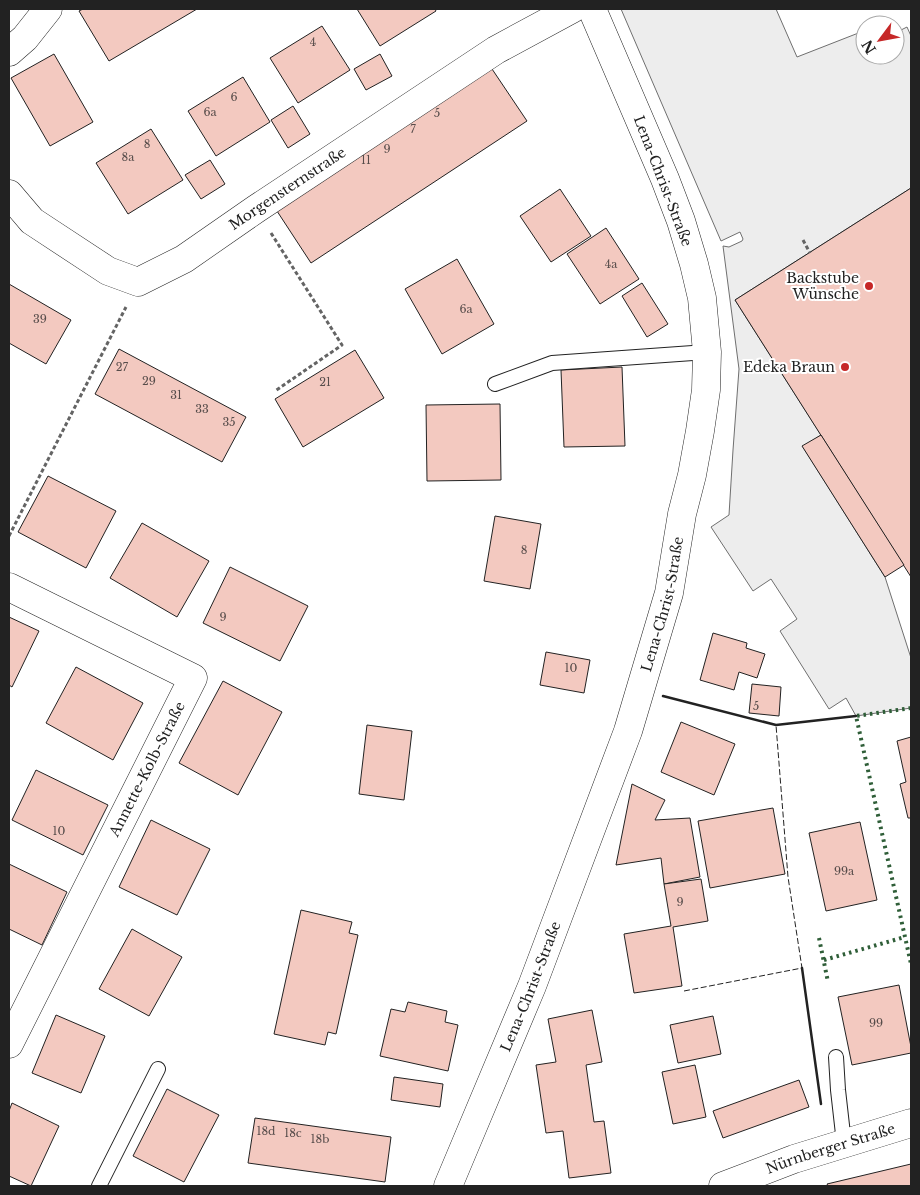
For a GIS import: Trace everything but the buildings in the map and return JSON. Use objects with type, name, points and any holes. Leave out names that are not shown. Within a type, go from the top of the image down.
[{"type":"street","points":[[9,52],[25,38],[48,9]]},
{"type":"street","name":"Morgensternstraße","points":[[138,282],[184,259],[496,50],[572,9]]},
{"type":"street","name":"Lena-Christ-Straße","points":[[448,1186],[532,986],[628,731],[669,593],[682,514],[692,476],[706,390],[707,352],[702,298],[694,264],[681,221],[665,179],[592,9]]},
{"type":"street","points":[[9,194],[32,220],[108,271],[138,282]]},
{"type":"street","name":"Annette-Kolb-Straße","points":[[9,587],[193,678],[9,1044]]},
{"type":"street","name":"Nürnberger Straße","points":[[723,1186],[794,1159],[911,1123]]},
{"type":"lane","points":[[495,384],[552,363],[707,352]]},
{"type":"lane","points":[[836,1058],[844,1143]]},
{"type":"lane","points":[[99,1186],[158,1069]]},
{"type":"path","points":[[256,209],[342,345],[275,391]]},
{"type":"path","points":[[803,240],[810,252]]},
{"type":"path","points":[[9,536],[138,282]]},
{"type":"shaded area","points":[[621,9],[776,9],[797,57],[855,34],[855,65],[905,65],[905,28],[907,27],[911,36],[911,188],[735,300],[821,435],[803,447],[885,577],[911,658],[911,708],[856,716],[846,698],[829,709],[780,631],[797,619],[771,579],[753,591],[711,527],[729,515],[739,369],[723,246],[729,247],[743,239],[740,232],[721,241]]},
{"type":"hedge","points":[[911,708],[856,716],[911,964]]},
{"type":"hedge","points":[[824,960],[905,937]]},
{"type":"hedge","points":[[819,938],[828,982]]},
{"type":"fence","points":[[684,991],[802,968],[788,877],[776,725]]},
{"type":"wall","points":[[663,696],[776,725],[856,716]]},
{"type":"wall","points":[[802,968],[821,1104]]},
{"type":"place","name":"Backstube Wünsche","points":[[869,286]]},
{"type":"place","name":"Edeka Braun","points":[[845,367]]}]
